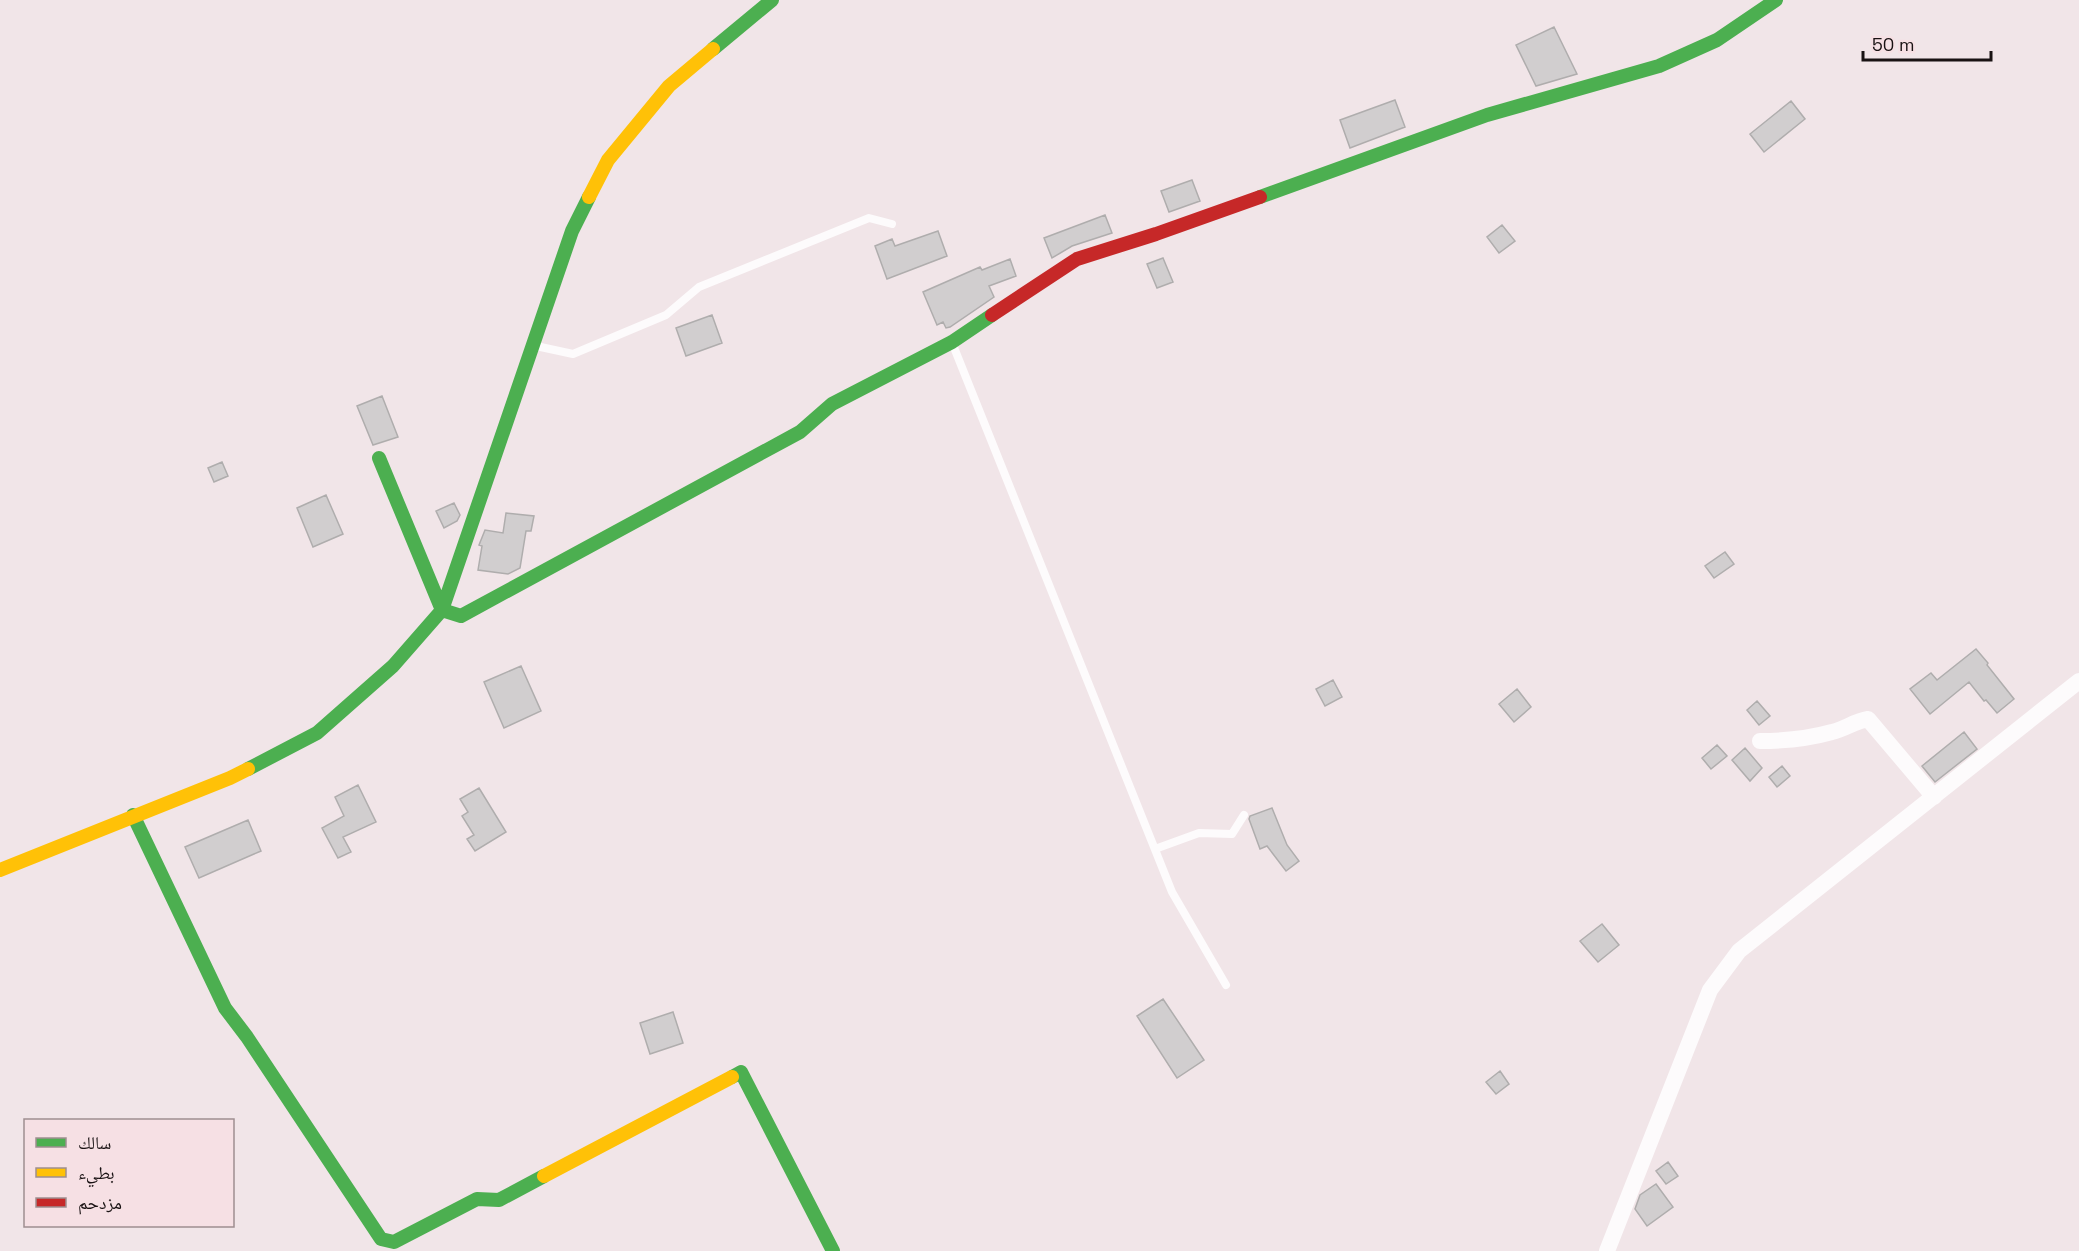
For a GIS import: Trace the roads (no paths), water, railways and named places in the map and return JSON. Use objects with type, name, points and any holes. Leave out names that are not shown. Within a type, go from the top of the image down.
[{"type":"street","points":[[0,870],[230,778],[317,733],[393,666],[442,610],[572,231],[608,160],[669,86],[772,0]]},
{"type":"street","points":[[379,458],[442,610],[461,616],[800,432],[832,404],[952,342],[1077,259],[1156,234],[1487,115],[1659,66],[1717,40],[1776,0]]},
{"type":"street","points":[[1607,1251],[1710,990],[1739,951],[2079,681]]},
{"type":"street","points":[[1760,741],[1795,741],[1835,732],[1856,721],[1868,719],[1934,797]]},
{"type":"street","points":[[133,815],[225,1008],[247,1037],[381,1239],[394,1242],[477,1199],[499,1200],[741,1072],[832,1251]]},
{"type":"lane","points":[[533,345],[573,354],[666,315],[699,287],[869,218],[892,224]]},
{"type":"lane","points":[[952,342],[1172,892],[1226,986]]},
{"type":"lane","points":[[1155,849],[1199,833],[1232,834],[1244,814]]}]
